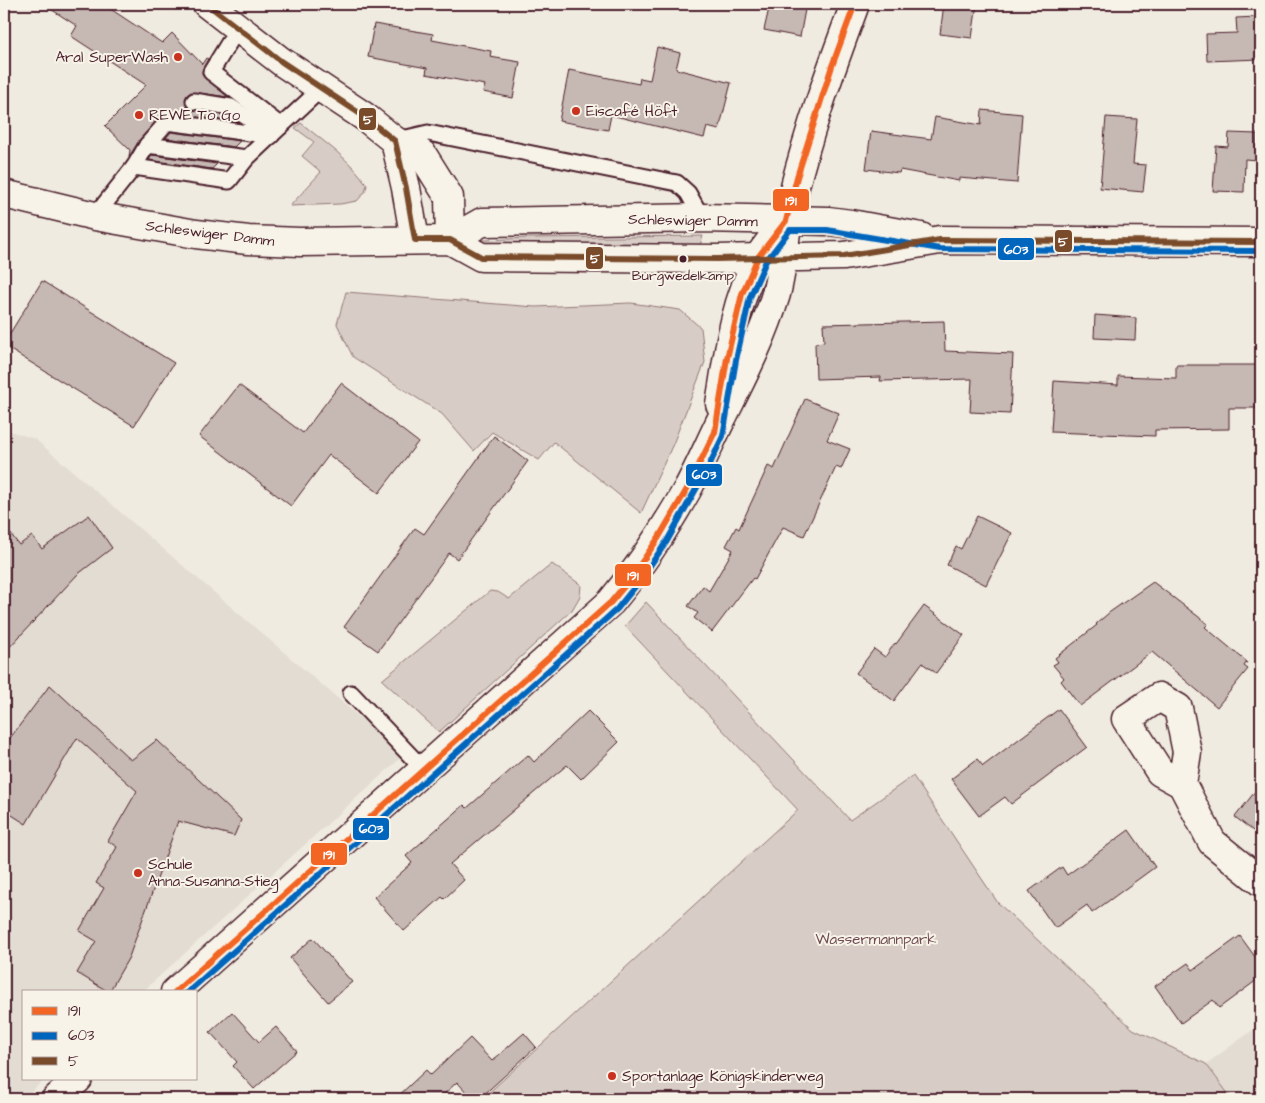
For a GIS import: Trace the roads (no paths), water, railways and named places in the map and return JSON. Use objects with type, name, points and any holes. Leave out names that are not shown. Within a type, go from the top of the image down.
[{"type":"street","points":[[207,4],[282,62],[365,117],[395,141],[422,154],[449,197],[450,240]]},
{"type":"street","points":[[177,990],[611,602],[631,578],[663,530],[691,482],[715,432],[727,358],[742,294],[771,257],[786,221],[797,177],[832,66],[855,4]]},
{"type":"street","points":[[395,141],[415,240]]},
{"type":"street","name":"Schleswiger Damm","points":[[4,194],[96,216],[196,234],[248,240],[300,242],[450,240],[481,257],[717,259],[844,256],[940,240],[1261,242]]},
{"type":"street","name":"Schleswiger Damm","points":[[450,240],[482,222],[702,218],[851,224],[940,240]]},
{"type":"street","points":[[1182,784],[1212,842],[1261,882]]},
{"type":"street","points":[[56,1099],[77,1080]]},
{"type":"lane","points":[[238,28],[211,72],[276,131]]},
{"type":"lane","points":[[222,81],[223,129]]},
{"type":"lane","points":[[134,167],[229,181],[247,158],[322,88]]},
{"type":"lane","points":[[194,101],[231,107],[254,122],[276,131]]},
{"type":"lane","points":[[96,216],[134,167],[147,145],[166,122],[223,129],[276,131]]},
{"type":"lane","points":[[395,141],[428,133],[677,183],[688,193],[702,218]]},
{"type":"lane","points":[[147,145],[247,158]]},
{"type":"lane","points":[[351,693],[424,770]]},
{"type":"place","name":"Aral SuperWash","points":[[178,57]]},
{"type":"place","name":"Eiscafé Höft","points":[[576,111]]},
{"type":"place","name":"REWE To Go","points":[[139,115]]},
{"type":"place","name":"Burgwedelkamp","points":[[683,259]]},
{"type":"place","name":"Schule Anna-Susanna-Stieg","points":[[138,873]]},
{"type":"place","name":"Sportanlage Königskinderweg","points":[[612,1076]]},
{"type":"park label","name":"Wassermannpark","points":[[876,939]]}]
